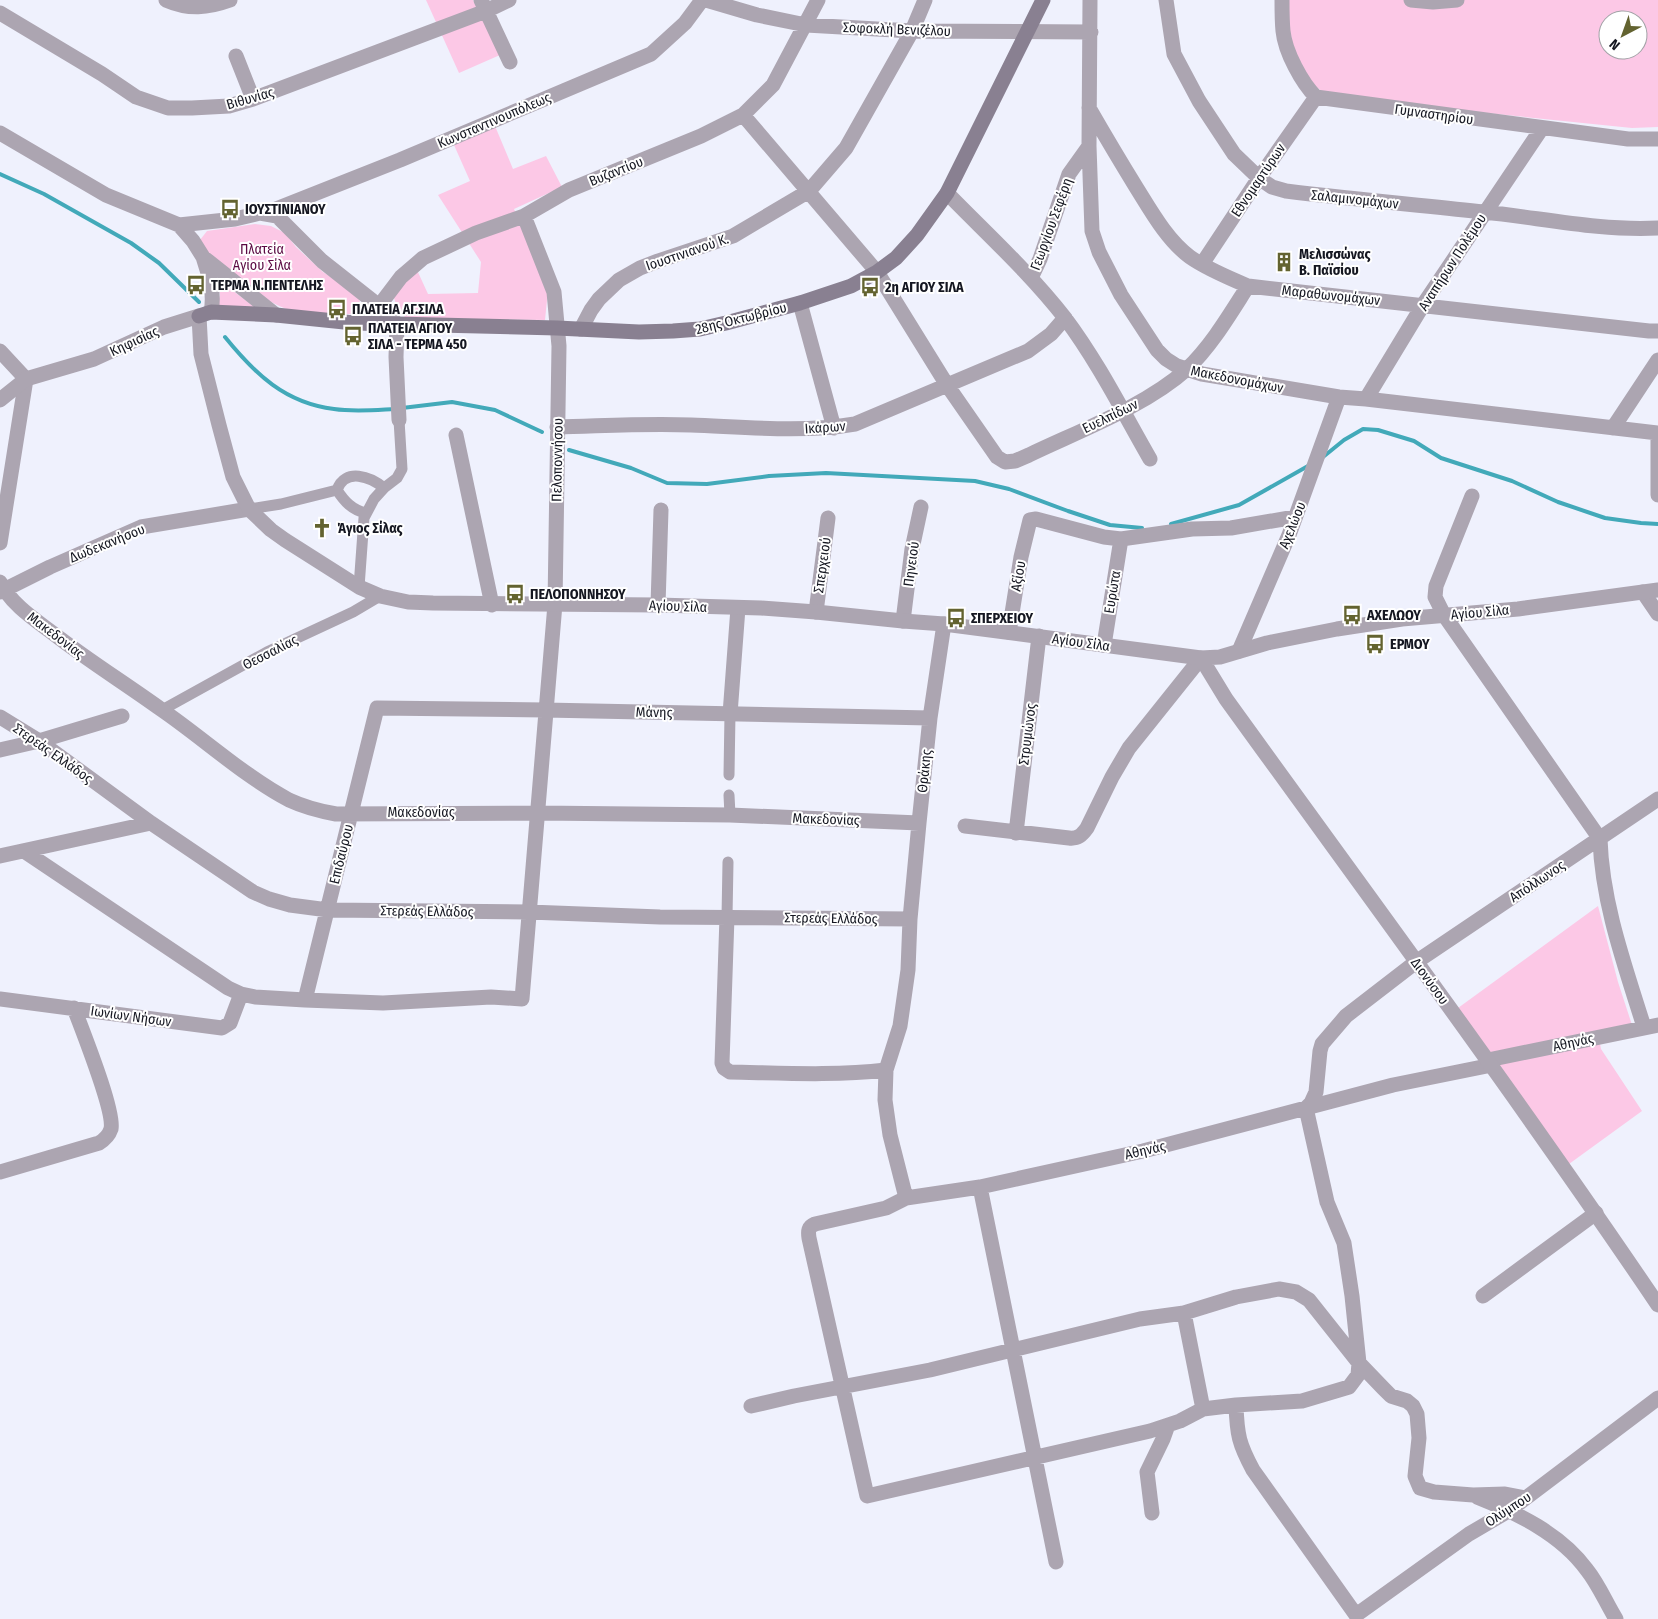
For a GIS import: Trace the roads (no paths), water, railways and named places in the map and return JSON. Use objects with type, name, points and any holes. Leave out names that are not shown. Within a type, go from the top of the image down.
[{"type":"main road","name":"28ης Οκτωβρίου","points":[[276,316],[354,323],[639,332],[687,331],[711,327],[800,303],[851,286],[890,263],[911,244],[947,193],[1043,0]]},
{"type":"main road","name":"Κηφισίας","points":[[205,314],[276,316]]},
{"type":"street","points":[[166,0],[175,4],[202,8],[230,0]]},
{"type":"street","name":"Βιθυνίας","points":[[0,13],[136,97],[168,108],[192,108],[229,106],[252,99],[483,5],[509,0]]},
{"type":"street","name":"Κωνσταντινουπόλεως","points":[[179,225],[235,219],[266,213],[400,160],[651,54],[685,23],[702,0]]},
{"type":"street","name":"Σοφοκλή Βενιζέλου","points":[[706,0],[806,25],[912,31],[1091,32]]},
{"type":"street","name":"Βυζαντίου","points":[[379,306],[401,277],[423,258],[476,233],[524,216],[569,190],[701,136],[743,114],[773,85],[818,0]]},
{"type":"street","name":"Ιουστινιανού Κ.","points":[[581,330],[599,299],[619,280],[640,268],[658,261],[733,236],[810,191],[846,148],[912,31],[925,0]]},
{"type":"street","name":"Μακεδονομάχων","points":[[1090,0],[1089,146],[1092,231],[1099,252],[1121,295],[1157,350],[1166,359],[1177,366],[1202,374],[1338,398],[1366,399],[1658,433]]},
{"type":"street","name":"Σαλαμινομάχων","points":[[1166,0],[1174,54],[1199,101],[1234,154],[1259,178],[1272,187],[1286,191],[1485,212],[1590,226],[1633,229],[1658,228]]},
{"type":"street","points":[[1282,0],[1283,34],[1306,88],[1316,97]]},
{"type":"street","points":[[1411,0],[1433,2],[1457,0]]},
{"type":"street","points":[[483,5],[510,62]]},
{"type":"street","points":[[236,56],[252,99]]},
{"type":"street","name":"Εθνομαρτύρων","points":[[1202,264],[1316,97]]},
{"type":"street","name":"Γυμναστηρίου","points":[[1316,97],[1628,139],[1658,139]]},
{"type":"street","name":"Μαραθωνομάχων","points":[[1089,108],[1160,224],[1189,256],[1224,276],[1248,286],[1658,331]]},
{"type":"street","name":"Ευελπίδων","points":[[743,114],[877,272],[947,384],[997,457],[1005,462],[1015,461],[1029,455],[1122,410],[1164,387],[1186,369],[1218,332],[1248,286]]},
{"type":"street","name":"Αναπήρων Πολέμου","points":[[1366,399],[1423,305],[1542,128]]},
{"type":"street","points":[[0,133],[106,195],[179,225],[194,241],[203,257],[276,316]]},
{"type":"street","name":"Γεωργίου Σεφέρη","points":[[1031,278],[1050,233],[1070,174],[1089,146]]},
{"type":"street","points":[[947,193],[1031,278],[1065,318],[1097,366],[1150,459]]},
{"type":"street","points":[[266,213],[277,216],[322,261],[379,306],[398,324],[396,357],[402,469],[397,478],[384,488],[374,500],[366,513],[359,587]]},
{"type":"street","name":"Πελοποννήσου","points":[[304,1000],[383,1003],[491,997],[522,999],[555,604],[559,346],[554,292],[524,216]]},
{"type":"street","name":"Αγίου Σίλα","points":[[203,257],[212,285],[213,301],[205,314],[202,354],[233,477],[249,509],[271,530],[285,540],[359,587],[380,596],[408,602],[492,605],[658,605],[816,612],[944,624],[1201,658],[1220,657],[1267,644],[1337,629],[1402,619],[1518,609],[1650,591]]},
{"type":"street","points":[[800,303],[834,428]]},
{"type":"street","name":"Κηφισίας","points":[[0,400],[26,379],[94,359],[164,327],[205,314]]},
{"type":"street","name":"Ικάρων","points":[[557,427],[682,425],[804,429],[834,428],[855,424],[1028,351],[1051,334],[1065,318]]},
{"type":"street","points":[[0,351],[26,379],[0,543]]},
{"type":"street","points":[[1613,428],[1658,360]]},
{"type":"street","name":"Αχελώου","points":[[1239,651],[1307,488],[1338,398]]},
{"type":"street","points":[[1658,433],[1658,494]]},
{"type":"street","points":[[456,435],[492,605]]},
{"type":"street","points":[[249,509],[282,504],[337,490],[342,481],[356,476],[372,480],[384,488]]},
{"type":"street","points":[[337,490],[354,509],[366,513]]},
{"type":"street","points":[[1472,496],[1436,586],[1435,596],[1444,615],[1600,839],[1603,883],[1610,913],[1654,1028]]},
{"type":"street","name":"Πηνειού","points":[[903,621],[912,549],[921,506]]},
{"type":"street","name":"Δωδεκανήσου","points":[[1,588],[140,527],[249,509]]},
{"type":"street","points":[[658,605],[661,510]]},
{"type":"street","points":[[1121,539],[1192,529],[1231,528],[1295,517]]},
{"type":"street","name":"Σπερχειού","points":[[816,612],[828,518]]},
{"type":"street","name":"Αξίου","points":[[1009,632],[1021,557],[1030,520],[1036,519],[1104,537],[1121,539]]},
{"type":"street","name":"Ευρώτα","points":[[1104,645],[1121,539]]},
{"type":"street","name":"Μακεδονίας","points":[[1,588],[26,614],[266,786],[290,800],[316,810],[336,814],[351,812],[730,815],[919,823]]},
{"type":"street","points":[[1650,591],[1658,614]]},
{"type":"street","name":"Θεσσαλίας","points":[[162,710],[267,652],[353,612],[380,596]]},
{"type":"street","points":[[729,775],[730,714],[738,608]]},
{"type":"street","name":"Θράκης","points":[[906,1198],[890,1135],[885,1100],[886,1070],[900,1026],[908,970],[910,918],[919,823],[930,718],[944,624]]},
{"type":"street","name":"Στρυμώνος","points":[[1016,832],[1038,636]]},
{"type":"street","points":[[965,826],[1075,839],[1081,835],[1087,828],[1115,770],[1130,748],[1201,658]]},
{"type":"street","name":"Διονύσου","points":[[1201,658],[1226,699],[1490,1063],[1596,1213],[1658,1306]]},
{"type":"street","name":"Μάνης","points":[[377,708],[930,718]]},
{"type":"street","name":"Επιδαύρου","points":[[304,1000],[377,708]]},
{"type":"street","points":[[0,750],[39,741],[122,716]]},
{"type":"street","name":"Στερεάς Ελλάδος","points":[[0,717],[39,741],[151,823],[254,892],[269,900],[290,905],[328,910],[529,912],[660,917],[910,918]]},
{"type":"street","points":[[729,795],[730,815]]},
{"type":"street","name":"Απόλλωνος","points":[[1306,1108],[1311,1103],[1316,1092],[1320,1051],[1332,1030],[1346,1016],[1416,962],[1658,800]]},
{"type":"street","points":[[0,856],[151,823]]},
{"type":"street","points":[[24,851],[219,982],[241,994],[266,998],[304,1000]]},
{"type":"street","points":[[728,862],[722,1063],[724,1068],[730,1072],[811,1074],[858,1073],[886,1070]]},
{"type":"street","name":"Ιωνίων Νήσων","points":[[0,999],[222,1028],[230,1022],[241,994]]},
{"type":"street","points":[[0,1172],[98,1144],[104,1140],[111,1130],[109,1110],[74,1008]]},
{"type":"street","name":"Αθηνάς","points":[[843,1387],[809,1238],[808,1231],[810,1226],[886,1208],[906,1198],[980,1187],[1144,1151],[1393,1085],[1654,1028]]},
{"type":"street","points":[[843,1387],[867,1496],[902,1490],[1168,1426],[1203,1409],[1302,1401],[1349,1387],[1358,1375],[1359,1363],[1344,1243],[1327,1202],[1306,1108]]},
{"type":"street","points":[[980,1187],[1056,1562]]},
{"type":"street","points":[[1484,1296],[1596,1213]]},
{"type":"street","points":[[751,1406],[930,1370],[1140,1319],[1184,1314],[1236,1297],[1279,1289],[1296,1292],[1309,1300],[1359,1363],[1391,1396],[1407,1401],[1413,1406],[1417,1414],[1419,1438],[1415,1476],[1420,1488],[1434,1492],[1473,1495],[1505,1494],[1525,1498]]},
{"type":"street","points":[[1184,1314],[1203,1409]]},
{"type":"street","name":"Ολύμπου","points":[[1236,1405],[1238,1438],[1253,1470],[1356,1615],[1469,1534],[1510,1510],[1658,1398]]},
{"type":"street","points":[[1152,1513],[1147,1472],[1168,1426]]},
{"type":"street","points":[[1473,1495],[1510,1510],[1570,1550],[1597,1584],[1616,1619]]},
{"type":"waterway","points":[[0,174],[44,194],[131,243],[159,263],[199,302]]},
{"type":"waterway","points":[[225,337],[248,363],[272,385],[301,400],[316,406],[342,410],[395,409]]},
{"type":"waterway","points":[[402,408],[452,402],[495,410],[542,432]]},
{"type":"waterway","points":[[1323,457],[1344,440],[1363,429],[1378,430],[1414,441],[1441,458],[1512,481],[1558,502],[1605,518],[1658,524]]},
{"type":"waterway","points":[[569,450],[631,468],[667,483],[707,484],[769,476],[826,473],[975,481],[1009,489],[1110,525],[1142,528]]},
{"type":"waterway","points":[[1171,524],[1239,505],[1308,466]]},
{"type":"place","name":"ΙΟΥΣΤΙΝΙΑΝΟΥ","points":[[230,209]]},
{"type":"place","name":"Μελισσώνας B. Παϊσίου","points":[[1284,262]]},
{"type":"place","name":"ΤΕΡΜΑ Ν.ΠΕΝΤΕΛΗΣ","points":[[196,285]]},
{"type":"place","name":"2η ΑΓΙΟΥ ΣΙΛΑ","points":[[870,287]]},
{"type":"place","name":"ΠΛΑΤΕΙΑ ΑΓ.ΣΙΛΑ","points":[[337,309]]},
{"type":"place","name":"ΠΛΑΤΕΙΑ ΑΓΙΟΥ ΣΙΛΑ - ΤΕΡΜΑ 450","points":[[353,336]]},
{"type":"place","name":"Άγιος Σίλας","points":[[322,528]]},
{"type":"place","name":"ΠΕΛΟΠΟΝΝΗΣΟΥ","points":[[515,594]]},
{"type":"place","name":"ΑΧΕΛΩΟΥ","points":[[1352,615]]},
{"type":"place","name":"ΣΠΕΡΧΕΙΟΥ","points":[[956,618]]},
{"type":"place","name":"ΕΡΜΟΥ","points":[[1375,644]]},
{"type":"park label","name":"Πλατεία Αγίου Σίλα","points":[[262,258]]}]
